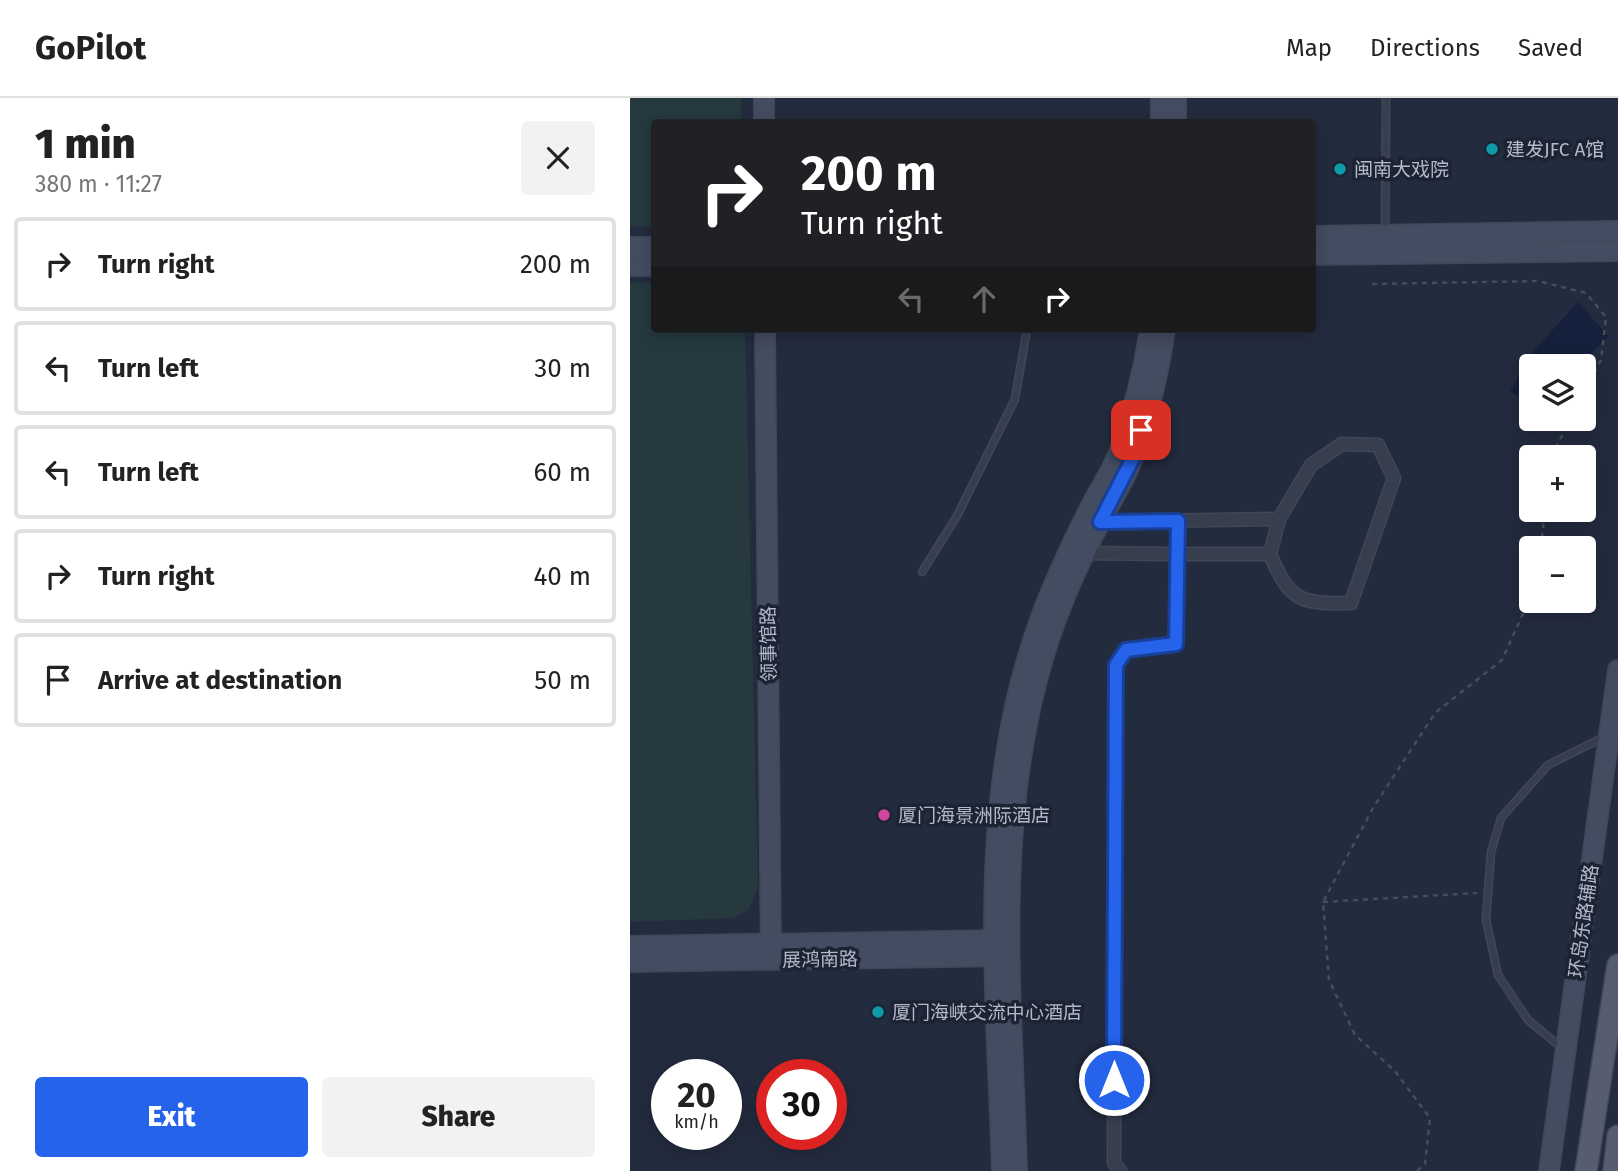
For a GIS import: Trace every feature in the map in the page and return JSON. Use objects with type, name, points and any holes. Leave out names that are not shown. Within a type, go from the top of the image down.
[{"type":"main road","points":[[764,98],[764,119]]},
{"type":"main road","points":[[1161,98],[1161,119]]},
{"type":"main road","points":[[1176,98],[1176,119]]},
{"type":"main road","points":[[1316,236],[1618,231]]},
{"type":"main road","points":[[630,247],[651,247]]},
{"type":"main road","points":[[1316,255],[1618,251]]},
{"type":"main road","points":[[630,266],[651,266]]},
{"type":"main road","name":"领事馆路","points":[[765,333],[771,952]]},
{"type":"main road","points":[[1092,523],[1119,453],[1144,364],[1149,333]]},
{"type":"main road","points":[[1002,1171],[1003,948],[1018,761],[1044,654],[1076,553],[1133,458],[1159,367],[1164,333]]},
{"type":"main road","name":"环岛东路辅路","points":[[1549,1171],[1618,670]]},
{"type":"main road","name":"展鸿南路","points":[[630,946],[771,952]]},
{"type":"main road","points":[[1003,948],[1017,1171]]},
{"type":"main road","name":"展鸿南路","points":[[630,962],[771,952],[1003,948]]},
{"type":"main road","points":[[1586,1171],[1618,965]]},
{"type":"main road","points":[[1614,1171],[1618,1136]]},
{"type":"street","points":[[1342,444],[1378,446],[1394,478],[1351,603],[1312,604],[1290,592],[1270,554],[1279,519],[1311,465],[1342,444]]},
{"type":"street","points":[[1092,523],[1279,519]]},
{"type":"street","points":[[1120,1171],[1114,1163],[1116,665],[1126,650],[1176,644],[1178,521]]},
{"type":"street","points":[[1076,553],[1270,554]]},
{"type":"lane","points":[[1385,235],[1386,98]]},
{"type":"lane","points":[[922,572],[957,516],[1015,400],[1026,333]]},
{"type":"lane","points":[[1565,1051],[1528,1020],[1498,975],[1486,920],[1490,852],[1501,818],[1548,765],[1609,735]]},
{"type":"path","points":[[1372,284],[1538,281],[1586,293],[1606,317],[1601,360],[1596,370]]},
{"type":"path","points":[[1417,1171],[1425,1164],[1430,1118],[1395,1071],[1355,1035],[1329,980],[1323,902],[1373,808],[1436,713],[1502,660],[1523,613]]},
{"type":"path","points":[[1323,902],[1488,893]]},
{"type":"shaded area","points":[[630,98],[741,98],[741,119],[651,119],[651,226],[630,227]]},
{"type":"shaded area","points":[[651,282],[651,333],[745,333],[758,886],[748,911],[733,918],[630,922],[630,283]]},
{"type":"water","points":[[1578,302],[1608,336],[1591,354],[1531,354]]},
{"type":"water","points":[[1519,375],[1519,397],[1510,392]]},
{"type":"place","name":"建发JFC A馆","points":[[1492,149]]},
{"type":"place","name":"闽南大戏院","points":[[1340,169]]},
{"type":"place","name":"厦门海景洲际酒店","points":[[884,815]]},
{"type":"place","name":"厦门海峡交流中心酒店","points":[[878,1012]]},
{"type":"route","points":[[1114,1080],[1116,665],[1126,650],[1176,644],[1178,521],[1100,522],[1133,458],[1141,430]]}]
